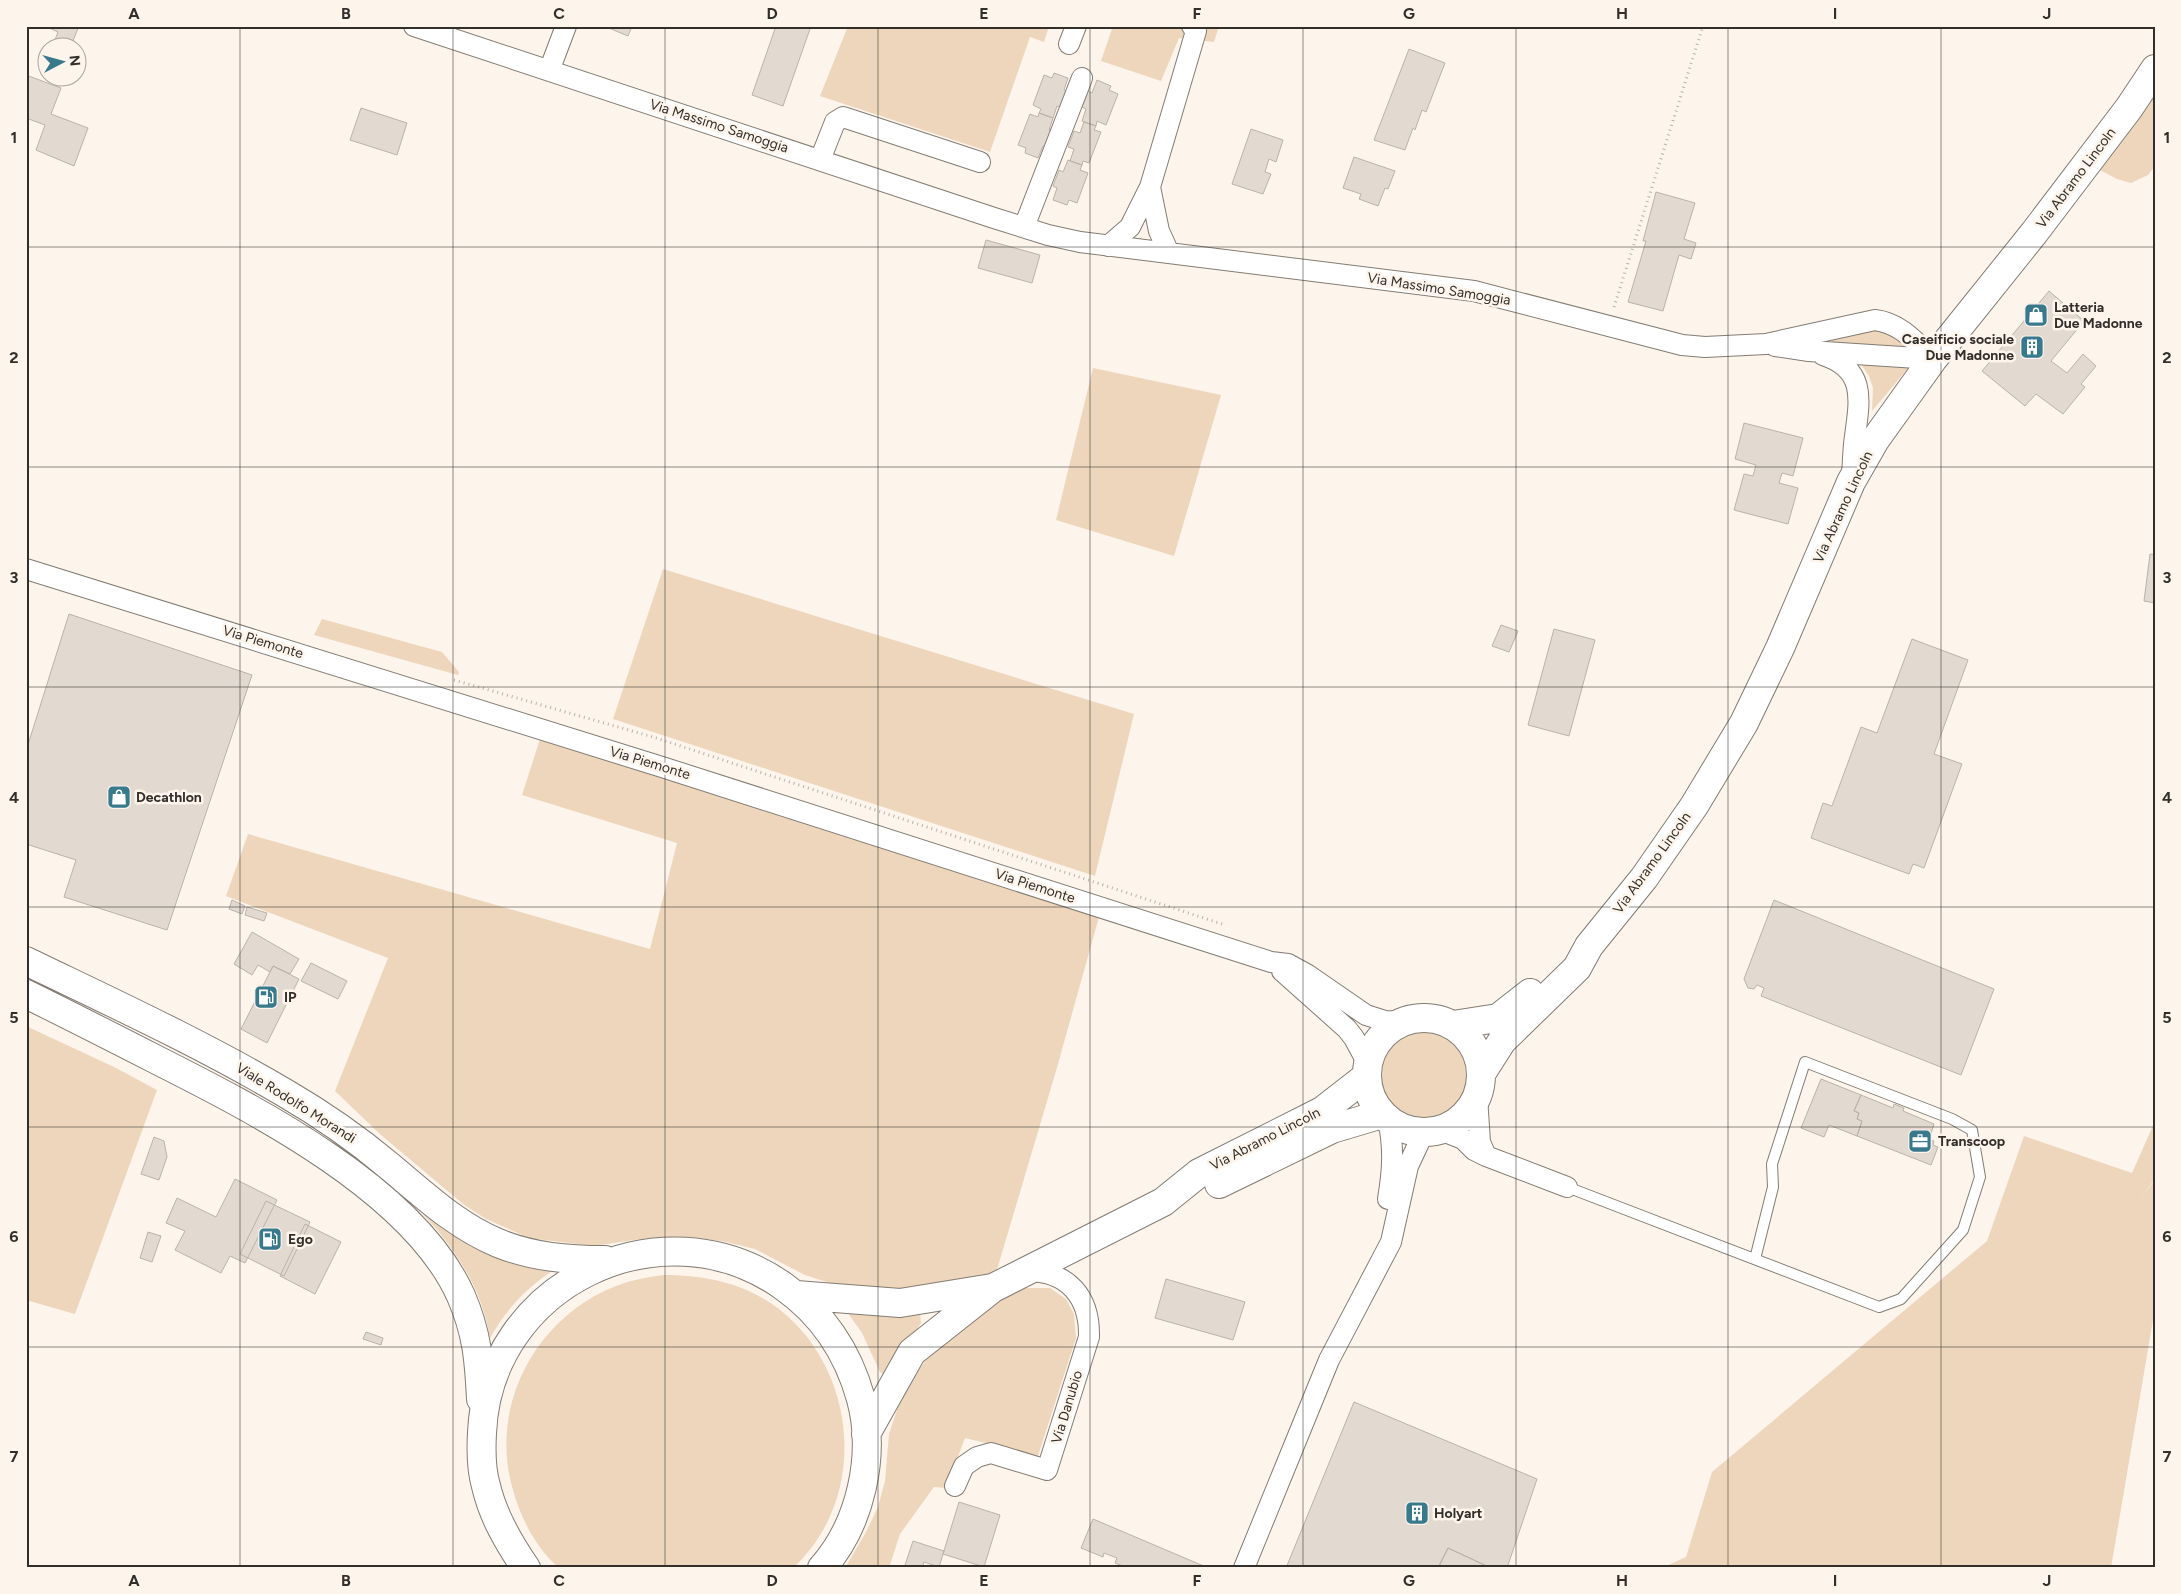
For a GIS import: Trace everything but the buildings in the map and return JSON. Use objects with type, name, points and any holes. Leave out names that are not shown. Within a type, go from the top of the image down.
[{"type":"street","name":"Via Massimo Samoggia","points":[[414,26],[1024,228],[1080,242],[1474,292],[1682,345],[1766,344],[1875,320],[1887,321],[1922,338],[1932,340],[1950,337]]},
{"type":"street","points":[[549,71],[566,26]]},
{"type":"street","points":[[1108,246],[1130,226],[1150,187],[1196,31],[1192,26]]},
{"type":"street","name":"Via Abramo Lincoln","points":[[1479,1085],[1496,1047],[1577,968],[1589,946],[1644,878],[1694,806],[1744,723],[1780,648],[1851,482],[1875,440],[1933,359],[2034,233],[2129,108],[2155,69]]},
{"type":"street","points":[[1024,228],[1082,78]]},
{"type":"street","points":[[820,160],[835,122],[842,117],[980,162]]},
{"type":"street","points":[[1150,187],[1159,231],[1169,253]]},
{"type":"street","name":"Via Massimo Samoggia","points":[[1900,328],[1933,359]]},
{"type":"street","name":"Via Massimo Samoggia","points":[[1766,344],[1809,351],[1933,359]]},
{"type":"street","name":"Via Massimo Samoggia","points":[[1809,351],[1841,363],[1856,381],[1860,398],[1851,482]]},
{"type":"street","name":"Via Piemonte","points":[[26,569],[654,764],[1271,962],[1288,964],[1308,975],[1366,1015],[1385,1021],[1401,1022]]},
{"type":"street","name":"Via Abramo Lincoln","points":[[1453,1025],[1498,1018],[1520,1002],[1572,955],[1589,946]]},
{"type":"street","name":"Viale Rodolfo Morandi","points":[[26,961],[174,1034],[287,1094],[353,1137],[452,1218],[476,1233],[524,1252],[573,1260],[614,1260],[668,1251],[696,1252],[723,1257],[765,1275],[796,1295],[827,1327],[846,1357],[856,1382],[863,1408],[866,1434],[866,1458],[858,1503],[838,1545],[822,1568]]},
{"type":"street","name":"Via Piemonte","points":[[1271,962],[1347,1029],[1367,1070]]},
{"type":"street","name":"Viale Rodolfo Morandi","points":[[26,994],[256,1112],[309,1144],[358,1179],[401,1215],[434,1252],[460,1294],[471,1321],[479,1350],[483,1421]]},
{"type":"street","points":[[1379,1265],[1380,1239],[1392,1175],[1394,1145],[1385,1116],[1371,1098],[1367,1070],[1373,1048],[1384,1034],[1401,1022],[1417,1018],[1435,1018],[1453,1025],[1467,1037],[1476,1050],[1480,1142],[1486,1156]]},
{"type":"street","name":"Via Abramo Lincoln","points":[[866,1434],[912,1352],[993,1288],[1163,1202],[1199,1173],[1322,1111],[1367,1070]]},
{"type":"street","points":[[1244,1568],[1329,1360],[1391,1242],[1408,1166],[1432,1131],[1456,1122],[1468,1111],[1479,1085]]},
{"type":"street","points":[[1385,1116],[1409,1130],[1432,1131],[1463,1140],[1474,1150],[1486,1156],[1567,1187]]},
{"type":"street","name":"Via Abramo Lincoln","points":[[1163,1202],[1205,1191],[1332,1129],[1385,1116]]},
{"type":"street","name":"Viale Rodolfo Morandi","points":[[526,1568],[508,1543],[498,1522],[485,1484],[481,1452],[487,1396],[494,1373],[513,1338],[533,1312],[570,1281],[614,1260]]},
{"type":"street","name":"Via Danubio","points":[[955,1486],[964,1466],[977,1457],[991,1453],[1047,1470],[1089,1336],[1089,1319],[1084,1302],[1074,1288],[1058,1278],[1039,1271],[1027,1271]]},
{"type":"street","name":"Via Abramo Lincoln","points":[[796,1295],[900,1303],[993,1288]]},
{"type":"lane","points":[[1567,1187],[1755,1259],[1879,1306],[1901,1299],[1963,1230],[1980,1176],[1972,1130],[1952,1119],[1805,1062],[1772,1164],[1773,1187],[1755,1259]]},
{"type":"path","points":[[1607,326],[1702,26]]},
{"type":"shaded area","points":[[848,26],[1049,26],[1044,42],[1030,37],[990,152],[820,96]]},
{"type":"shaded area","points":[[1113,26],[1219,26],[1214,42],[1179,38],[1161,81],[1101,61]]},
{"type":"shaded area","points":[[2155,96],[2155,166],[2148,175],[2131,183],[2117,179],[2100,170],[2109,156]]},
{"type":"shaded area","points":[[1868,328],[1889,333],[1906,347],[1905,349],[1832,345],[1832,339]]},
{"type":"shaded area","points":[[1861,364],[1909,367],[1872,411],[1873,388],[1869,376]]},
{"type":"shaded area","points":[[1093,368],[1221,395],[1174,556],[1056,520]]},
{"type":"shaded area","points":[[663,569],[1134,714],[1095,876],[613,719]]},
{"type":"shaded area","points":[[322,619],[442,652],[459,672],[458,675],[314,635]]},
{"type":"shaded area","points":[[540,739],[1099,917],[996,1273],[923,1291],[851,1287],[805,1275],[755,1249],[726,1242],[692,1237],[641,1239],[593,1246],[529,1238],[486,1219],[463,1204],[381,1135],[335,1091],[388,958],[226,896],[248,834],[650,949],[677,843],[522,795]]},
{"type":"shaded area","points":[[26,1026],[114,1067],[157,1090],[75,1314],[26,1300]]},
{"type":"shaded area","points":[[1423,1029],[1441,1032],[1456,1042],[1466,1057],[1469,1075],[1466,1093],[1456,1108],[1441,1118],[1423,1121],[1405,1118],[1390,1108],[1380,1093],[1377,1075],[1380,1057],[1390,1042],[1405,1032]]},
{"type":"shaded area","points":[[2155,1121],[2155,1179],[2139,1200],[2155,1180],[2155,1308],[2111,1568],[1662,1568],[1686,1557],[1712,1472],[1987,1241],[2024,1136],[2132,1173]]},
{"type":"shaded area","points":[[423,1214],[455,1237],[485,1253],[518,1264],[557,1268],[519,1298],[490,1338],[481,1303],[466,1272],[447,1242]]},
{"type":"shaded area","points":[[664,1275],[679,1275],[724,1282],[766,1300],[779,1309],[805,1335],[825,1366],[838,1400],[844,1435],[843,1472],[834,1507],[817,1539],[793,1568],[559,1568],[536,1542],[520,1512],[513,1490],[507,1458],[507,1427],[514,1397],[525,1368],[542,1342],[563,1319],[588,1300],[622,1284]]},
{"type":"shaded area","points":[[1025,1288],[1050,1288],[1066,1299],[1074,1314],[1076,1338],[1038,1456],[965,1438],[946,1488],[934,1487],[900,1534],[889,1568],[845,1568],[878,1507],[885,1481],[889,1434],[898,1407],[912,1381],[929,1355],[977,1307]]},
{"type":"shaded area","points":[[845,1309],[920,1313],[921,1323],[887,1377],[880,1372],[862,1333]]},
{"type":"place","name":"Latteria Due Madonne","points":[[2036,315]]},
{"type":"place","name":"Caseificio sociale Due Madonne","points":[[2032,347]]},
{"type":"place","name":"Decathlon","points":[[119,797]]},
{"type":"place","name":"IP","points":[[266,997]]},
{"type":"place","name":"Transcoop","points":[[1920,1141]]},
{"type":"place","name":"Ego","points":[[270,1239]]},
{"type":"place","name":"Holyart","points":[[1417,1513]]}]
